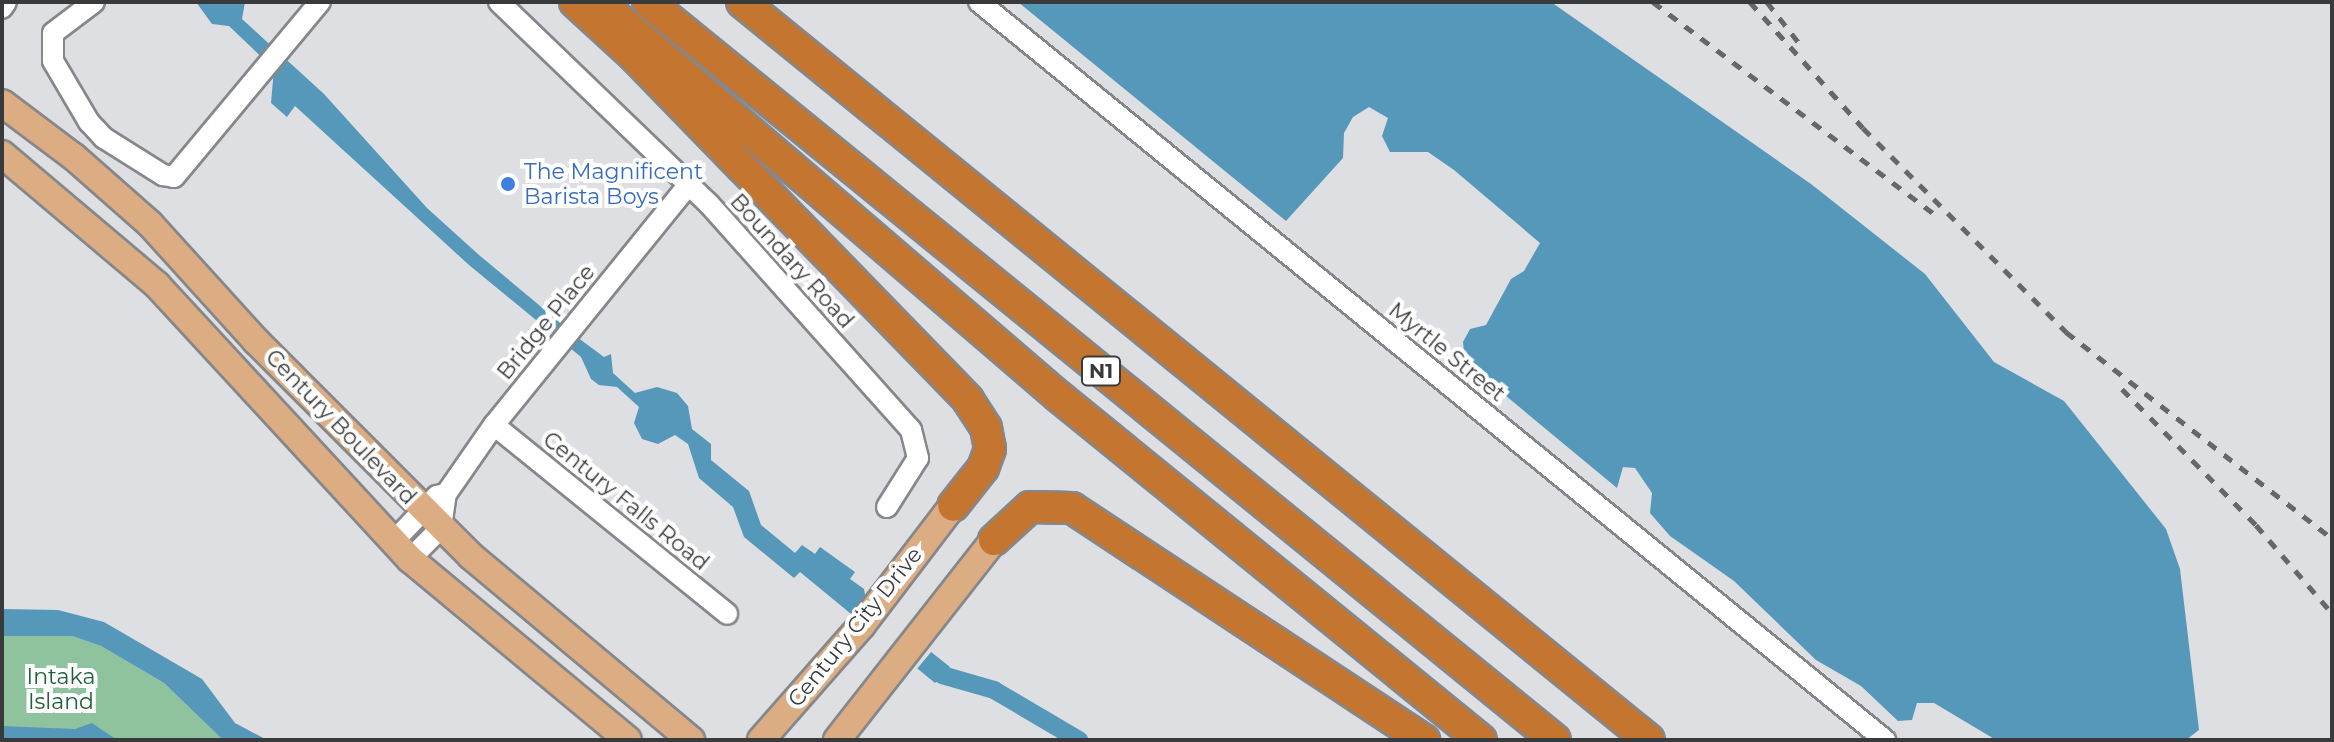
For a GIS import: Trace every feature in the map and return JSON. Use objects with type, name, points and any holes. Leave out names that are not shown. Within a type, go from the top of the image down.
[{"type":"highway","points":[[575,2],[634,56],[968,400],[986,428],[990,449],[983,468],[950,509]]},
{"type":"highway","points":[[599,2],[1058,396],[1481,740]]},
{"type":"highway","name":"N1","points":[[648,2],[1555,740]]},
{"type":"highway","points":[[742,2],[1649,740]]},
{"type":"highway","points":[[992,543],[1030,507],[1072,508],[1424,740]]},
{"type":"main road","name":"Century Boulevard","points":[[2,103],[74,157],[150,224],[432,520],[691,740]]},
{"type":"main road","name":"Century Boulevard","points":[[2,154],[157,285],[402,550],[628,740]]},
{"type":"main road","name":"Century City Drive","points":[[761,740],[861,626],[950,509]]},
{"type":"main road","points":[[837,740],[904,661],[992,543]]},
{"type":"street","points":[[2,8],[6,2]]},
{"type":"street","points":[[94,2],[53,33],[49,45],[53,61],[89,122],[163,175],[180,174],[320,2]]},
{"type":"street","name":"Boundary Road","points":[[499,2],[689,184],[911,430],[918,458],[887,507]]},
{"type":"street","name":"Myrtle Street","points":[[979,2],[1885,740]]},
{"type":"street","name":"Bridge Place","points":[[402,550],[432,520],[446,494],[494,425],[689,184]]},
{"type":"street","name":"Century Falls Road","points":[[494,425],[727,614]]},
{"type":"green space","name":"Intaka Island","points":[[2,636],[72,636],[101,646],[164,683],[223,740],[2,740]]},
{"type":"water","points":[[196,2],[245,2],[242,19],[324,94],[427,208],[581,340],[604,357],[611,354],[613,373],[635,393],[657,387],[677,393],[688,406],[692,429],[711,444],[711,460],[749,491],[761,525],[795,553],[802,545],[815,554],[820,547],[855,572],[850,579],[864,589],[866,600],[950,667],[935,683],[800,572],[794,578],[744,537],[733,507],[699,478],[688,444],[675,435],[658,444],[642,439],[634,423],[639,407],[617,387],[599,385],[591,379],[581,357],[469,265],[295,106],[287,117],[271,103],[274,69],[229,26],[212,24]]},
{"type":"water","points":[[1018,2],[1551,2],[1811,184],[1925,274],[1994,362],[2064,401],[2166,529],[2180,569],[2199,730],[2186,740],[1996,740],[1934,703],[1917,703],[1912,720],[1898,721],[1861,686],[1816,660],[1734,581],[1670,536],[1650,513],[1652,493],[1635,468],[1623,467],[1617,488],[1465,362],[1463,342],[1470,329],[1486,325],[1511,279],[1524,271],[1540,243],[1454,170],[1428,152],[1390,152],[1382,136],[1388,118],[1369,107],[1353,117],[1344,133],[1343,158],[1286,221]]},
{"type":"water","points":[[2,609],[58,610],[104,622],[202,679],[235,723],[267,740],[223,740],[164,683],[101,646],[72,636],[2,636]]},
{"type":"water","points":[[92,723],[117,740],[2,740],[2,726],[75,729]]},
{"type":"pier","points":[[869,597],[933,650],[915,671],[852,618]]},
{"type":"waterway","points":[[942,675],[994,690],[1079,740]]},
{"type":"railway","points":[[1653,2],[1933,213]]},
{"type":"railway","points":[[1750,2],[1863,128],[2066,332],[2332,538]]},
{"type":"railway","points":[[1767,2],[1799,43]]},
{"type":"railway","points":[[2122,389],[2256,525],[2332,613]]},
{"type":"place","name":"The Magnificent Barista Boys","points":[[508,184]]}]
